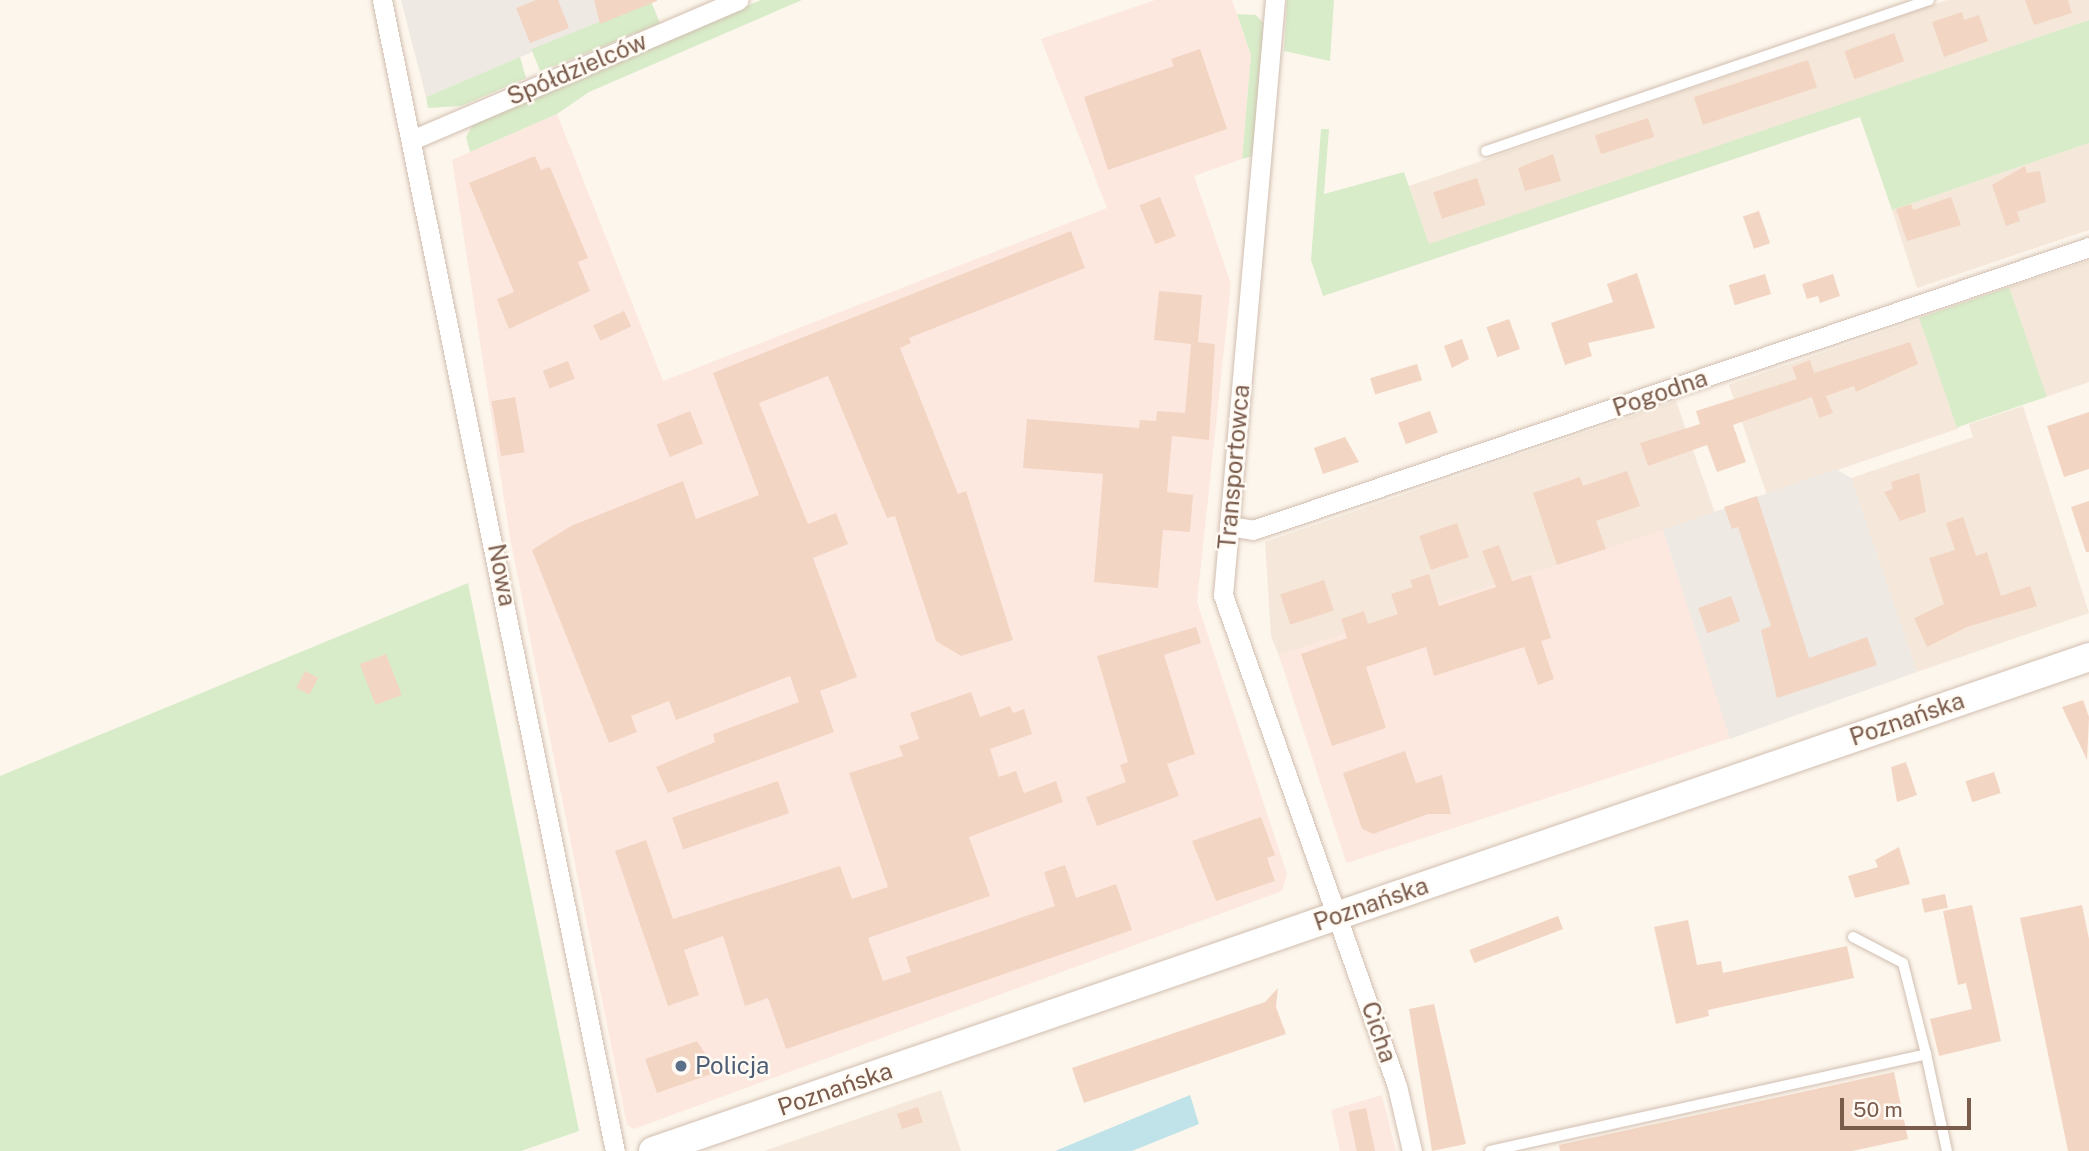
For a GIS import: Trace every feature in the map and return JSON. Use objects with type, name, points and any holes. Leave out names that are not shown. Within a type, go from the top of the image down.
[{"type":"main road","name":"Poznańska","points":[[653,1151],[2089,657]]},
{"type":"street","name":"Nowa","points":[[383,0],[414,139],[615,1151]]},
{"type":"street","name":"Spółdzielców","points":[[414,139],[739,0]]},
{"type":"street","name":"Transportowca","points":[[1275,0],[1223,595],[1338,915]]},
{"type":"street","name":"Pogodna","points":[[1229,526],[1253,530],[2089,247]]},
{"type":"street","name":"Cicha","points":[[1338,915],[1398,1086],[1412,1151]]},
{"type":"lane","points":[[1486,151],[1929,0]]},
{"type":"lane","points":[[1853,937],[1903,963],[1947,1151]]},
{"type":"lane","points":[[1490,1151],[1926,1054]]},
{"type":"shaded area","points":[[401,0],[655,0],[426,97]]},
{"type":"shaded area","points":[[1155,0],[1232,0],[1251,55],[1242,159],[1194,176],[1231,284],[1197,602],[1287,874],[1282,891],[634,1129],[627,1125],[510,538],[452,160],[557,114],[663,381],[1107,208],[1041,39]]},
{"type":"shaded area","points":[[1947,0],[2089,0],[2089,20],[1429,245],[1409,186]]},
{"type":"shaded area","points":[[2089,143],[2089,230],[1917,288],[1892,210]]},
{"type":"shaded area","points":[[2089,261],[2089,382],[2046,397],[2009,287]]},
{"type":"shaded area","points":[[1920,319],[1958,429],[1767,494],[1729,385]]},
{"type":"shaded area","points":[[1676,401],[1715,513],[1281,661],[1271,636],[1265,542]]},
{"type":"shaded area","points":[[2023,406],[2089,613],[1917,672],[1851,478],[1973,437],[1969,424]]},
{"type":"shaded area","points":[[1836,469],[1851,478],[1917,672],[1730,739],[1663,530]]},
{"type":"shaded area","points":[[1663,530],[1731,738],[1346,863],[1279,655]]},
{"type":"shaded area","points":[[941,1090],[961,1151],[764,1151]]},
{"type":"shaded area","points":[[1382,1095],[1396,1151],[1340,1151],[1331,1110]]},
{"type":"green space","points":[[761,0],[802,0],[589,92],[557,114],[470,152],[466,137],[475,121]]},
{"type":"green space","points":[[1287,0],[1334,0],[1330,61],[1284,51]]},
{"type":"green space","points":[[651,1],[660,23],[540,72],[531,49]]},
{"type":"green space","points":[[1237,14],[1256,15],[1264,24],[1253,156],[1242,159],[1251,55]]},
{"type":"green space","points":[[2089,20],[2089,143],[1892,210],[1860,117],[1323,296],[1311,260],[1321,129],[1329,129],[1324,194],[1404,172],[1429,244]]},
{"type":"green space","points":[[520,57],[526,78],[461,106],[428,108],[426,97]]},
{"type":"green space","points":[[2009,287],[2047,397],[1957,428],[1919,318]]},
{"type":"green space","points":[[468,583],[579,1131],[521,1151],[0,1151],[0,776]]},
{"type":"water","points":[[1190,1095],[1199,1124],[1132,1151],[1055,1151]]},
{"type":"building","points":[[536,0],[558,0],[569,28],[530,43],[516,8]]},
{"type":"building","points":[[594,0],[657,0],[657,1],[600,24]]},
{"type":"building","points":[[2025,0],[2068,0],[2072,13],[2034,25]]},
{"type":"building","points":[[1962,12],[1964,20],[1979,15],[1988,41],[1944,57],[1932,22]]},
{"type":"building","points":[[1894,33],[1904,61],[1854,79],[1844,51]]},
{"type":"building","points":[[1200,49],[1227,129],[1108,170],[1084,97],[1174,66],[1171,59]]},
{"type":"building","points":[[1808,60],[1817,88],[1703,125],[1694,97]]},
{"type":"building","points":[[1648,118],[1654,137],[1601,154],[1595,135]]},
{"type":"building","points":[[1553,154],[1561,181],[1525,191],[1518,168]]},
{"type":"building","points":[[535,156],[541,170],[550,167],[588,258],[578,262],[590,291],[509,329],[497,299],[514,292],[469,183]]},
{"type":"building","points":[[2025,166],[2027,173],[2040,171],[2046,202],[2017,212],[2020,221],[2006,226],[1992,185]]},
{"type":"building","points":[[1477,178],[1486,205],[1442,219],[1433,192]]},
{"type":"building","points":[[1160,197],[1176,236],[1155,244],[1140,205]]},
{"type":"building","points":[[1951,197],[1961,225],[1907,241],[1896,209],[1911,204],[1913,210]]},
{"type":"building","points":[[1759,211],[1770,243],[1754,249],[1743,217]]},
{"type":"building","points":[[1071,231],[1085,268],[909,338],[911,343],[900,348],[958,494],[966,491],[1013,640],[961,656],[936,641],[895,516],[887,518],[828,376],[759,403],[808,524],[836,513],[848,544],[813,558],[857,677],[820,691],[834,732],[668,793],[656,767],[715,742],[713,734],[799,702],[790,676],[676,720],[669,701],[631,716],[637,732],[609,743],[532,550],[571,526],[683,481],[696,519],[759,495],[713,373]]},
{"type":"building","points":[[1637,273],[1655,328],[1588,343],[1592,356],[1565,365],[1551,323],[1613,302],[1607,284]]},
{"type":"building","points":[[1765,274],[1771,294],[1735,305],[1729,285]]},
{"type":"building","points":[[1833,274],[1840,296],[1820,303],[1818,296],[1807,299],[1802,284]]},
{"type":"building","points":[[1159,291],[1202,295],[1198,342],[1215,344],[1209,440],[1172,436],[1167,492],[1193,495],[1190,532],[1163,530],[1158,588],[1094,582],[1103,474],[1023,468],[1027,419],[1139,428],[1140,420],[1156,421],[1157,411],[1185,413],[1191,344],[1154,340]]},
{"type":"building","points":[[624,311],[631,326],[600,341],[593,325]]},
{"type":"building","points":[[1509,319],[1520,349],[1497,357],[1486,327]]},
{"type":"building","points":[[1462,339],[1469,359],[1452,368],[1444,346]]},
{"type":"building","points":[[1910,342],[1918,364],[1856,392],[1854,386],[1826,396],[1833,413],[1819,418],[1812,397],[1733,425],[1746,462],[1717,472],[1707,445],[1648,466],[1640,443],[1700,424],[1696,411],[1797,379],[1792,367],[1810,360],[1814,373]]},
{"type":"building","points":[[568,361],[575,379],[550,388],[543,371]]},
{"type":"building","points":[[1417,364],[1422,380],[1375,395],[1370,378]]},
{"type":"building","points":[[515,397],[525,452],[501,456],[491,401]]},
{"type":"building","points":[[690,411],[703,443],[670,457],[657,424]]},
{"type":"building","points":[[1430,411],[1438,433],[1406,444],[1398,423]]},
{"type":"building","points":[[2089,412],[2089,469],[2064,477],[2047,426]]},
{"type":"building","points":[[1345,437],[1359,462],[1323,474],[1314,448]]},
{"type":"building","points":[[1627,471],[1640,506],[1596,521],[1606,549],[1557,565],[1533,493],[1580,477],[1583,486]]},
{"type":"building","points":[[1919,473],[1926,512],[1900,521],[1884,492],[1893,489],[1891,482]]},
{"type":"building","points":[[1757,496],[1809,658],[1867,637],[1877,665],[1777,698],[1761,630],[1771,626],[1738,527],[1732,529],[1724,507]]},
{"type":"building","points":[[2089,501],[2089,552],[2086,552],[2071,507]]},
{"type":"building","points":[[1963,517],[1976,556],[1987,552],[2001,596],[2030,586],[2037,606],[1967,627],[1927,647],[1914,618],[1944,604],[1929,558],[1955,550],[1946,523]]},
{"type":"building","points":[[1457,523],[1469,557],[1431,570],[1419,536]]},
{"type":"building","points":[[1499,545],[1512,581],[1531,575],[1551,638],[1541,641],[1554,679],[1538,685],[1524,647],[1434,676],[1426,647],[1366,667],[1386,728],[1332,746],[1301,654],[1347,638],[1341,619],[1364,611],[1368,624],[1398,614],[1391,594],[1413,587],[1410,580],[1429,574],[1439,606],[1496,587],[1482,551]]},
{"type":"building","points":[[1324,580],[1334,610],[1290,625],[1280,594]]},
{"type":"building","points":[[1731,596],[1740,621],[1707,633],[1698,608]]},
{"type":"building","points":[[1196,627],[1201,643],[1164,655],[1195,754],[1167,764],[1179,796],[1097,826],[1086,797],[1126,782],[1120,765],[1128,762],[1097,656]]},
{"type":"building","points":[[386,654],[402,695],[376,705],[360,664]]},
{"type":"building","points":[[305,671],[318,678],[309,695],[296,688]]},
{"type":"building","points":[[971,692],[980,717],[1010,706],[1013,713],[1024,709],[1032,734],[990,749],[999,777],[1016,771],[1024,793],[1056,781],[1063,802],[969,837],[990,896],[868,938],[883,981],[911,972],[906,957],[1055,906],[1044,872],[1065,865],[1076,898],[1116,884],[1132,930],[786,1049],[768,998],[745,1006],[723,936],[684,950],[699,995],[668,1006],[615,851],[646,840],[673,919],[840,866],[852,899],[888,887],[849,773],[903,756],[899,746],[919,739],[910,713]]},
{"type":"building","points":[[2083,700],[2089,717],[2087,760],[2062,707]]},
{"type":"building","points":[[1405,751],[1416,783],[1442,775],[1451,814],[1428,814],[1373,834],[1362,829],[1343,773]]},
{"type":"building","points":[[1906,762],[1917,795],[1897,802],[1891,767]]},
{"type":"building","points":[[1994,772],[2001,793],[1972,802],[1965,781]]},
{"type":"building","points":[[778,781],[789,813],[683,850],[672,817]]},
{"type":"building","points":[[1261,817],[1275,855],[1267,858],[1275,881],[1216,901],[1192,841]]},
{"type":"building","points":[[1899,847],[1910,884],[1855,898],[1848,876],[1878,867],[1875,860]]},
{"type":"building","points":[[1945,894],[1948,908],[1924,913],[1922,899]]},
{"type":"building","points":[[1972,905],[2001,1041],[1939,1056],[1930,1019],[1972,1009],[1966,983],[1958,985],[1943,911]]},
{"type":"building","points":[[2082,905],[2089,939],[2089,1151],[2068,1151],[2020,918]]},
{"type":"building","points":[[1558,916],[1563,929],[1474,963],[1469,950]]},
{"type":"building","points":[[1688,920],[1697,965],[1721,961],[1723,973],[1847,946],[1854,978],[1708,1010],[1709,1016],[1676,1024],[1654,927]]},
{"type":"building","points":[[1278,988],[1276,1007],[1286,1034],[1084,1103],[1072,1068],[1265,1002]]},
{"type":"building","points":[[1434,1004],[1466,1144],[1432,1151],[1409,1009]]},
{"type":"building","name":"Policja","points":[[697,1041],[717,1072],[657,1093],[645,1059]]},
{"type":"building","points":[[1894,1072],[1908,1139],[1852,1151],[1560,1151],[1559,1145]]},
{"type":"building","points":[[918,1107],[923,1122],[902,1129],[897,1114]]},
{"type":"building","points":[[1366,1108],[1375,1151],[1357,1151],[1348,1112]]},
{"type":"place","name":"Policja","points":[[681,1066]]}]
